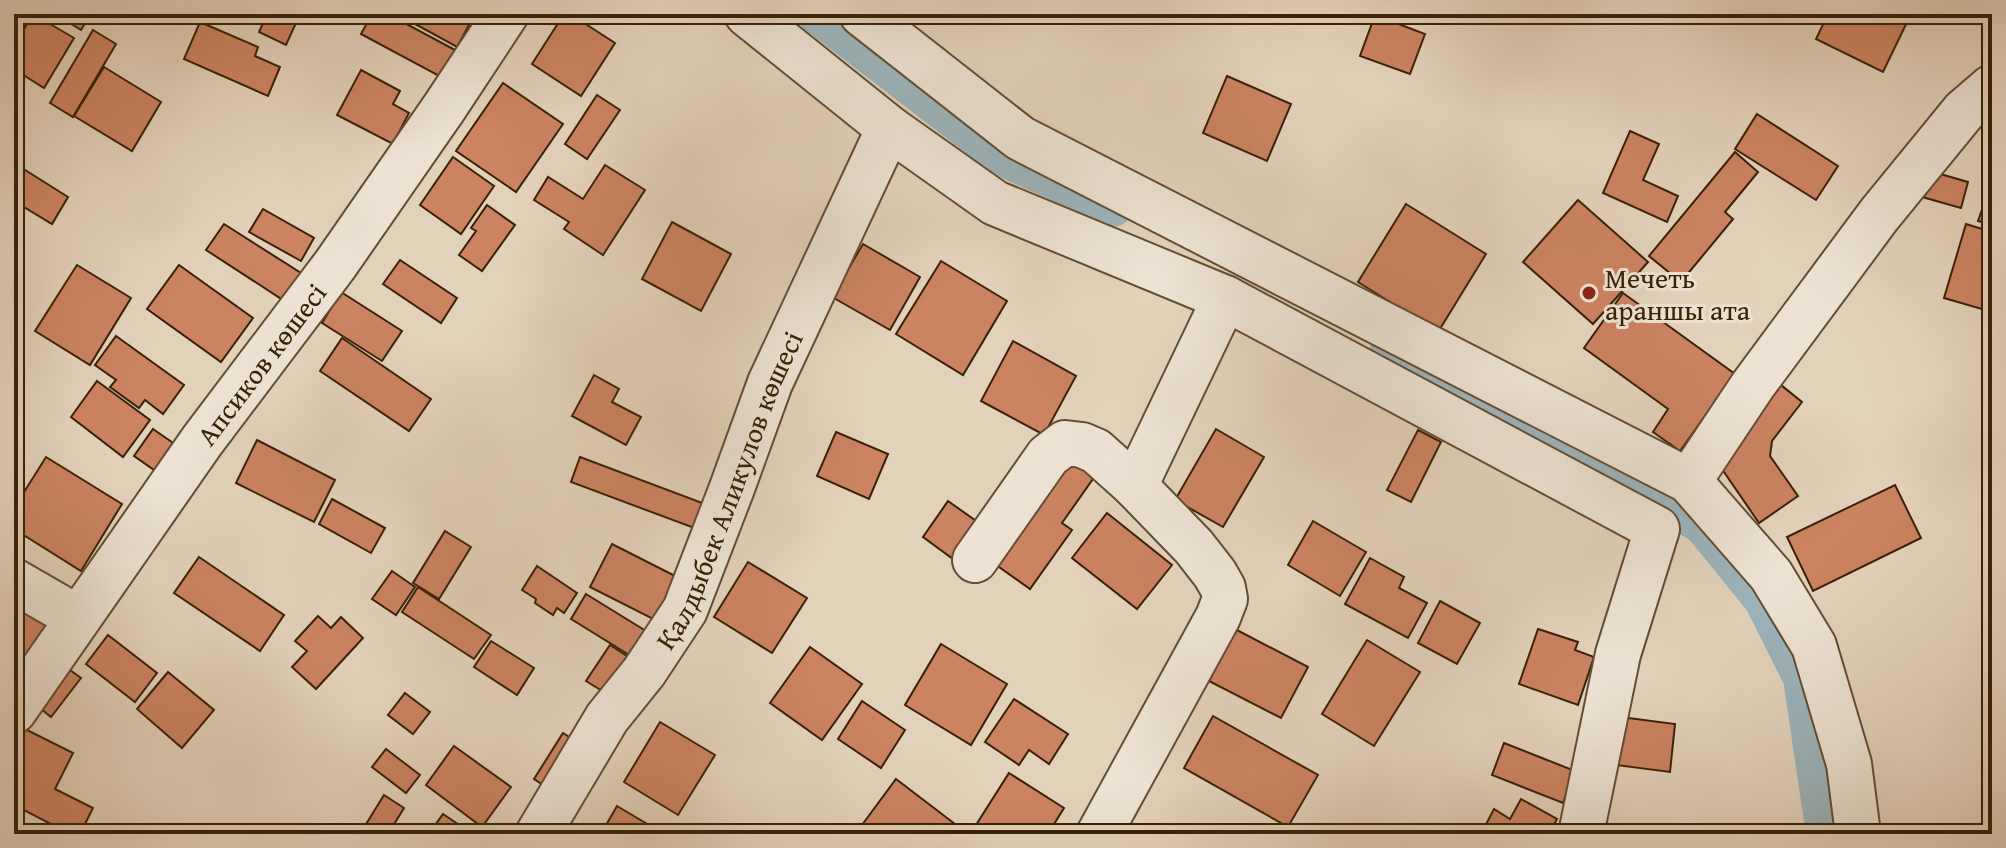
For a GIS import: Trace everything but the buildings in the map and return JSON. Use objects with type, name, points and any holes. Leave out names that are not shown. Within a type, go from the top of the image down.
[{"type":"street","name":"Апсиков көшесі","points":[[14,711],[202,441],[335,265],[506,14]]},
{"type":"street","points":[[862,14],[1020,138],[1689,481],[1771,575],[1814,646],[1849,764],[1858,834]]},
{"type":"street","points":[[757,17],[889,128],[995,203],[1225,298],[1657,529],[1618,654],[1581,834]]},
{"type":"street","points":[[1689,481],[1753,385],[1879,215],[1964,111],[1992,87]]},
{"type":"street","name":"Қалдыбек Аликулов көшесі","points":[[538,834],[607,718],[644,672],[685,610],[770,383],[889,128]]},
{"type":"street","points":[[1135,486],[1225,298]]},
{"type":"street","points":[[975,560],[1048,456],[1065,443],[1096,451],[1135,486],[1194,547],[1223,588],[1225,599],[1218,617],[1099,834]]},
{"type":"street","points":[[14,581],[78,618]]},
{"type":"waterway","points":[[816,14],[1002,157],[1113,208]]},
{"type":"waterway","points":[[1389,350],[1702,525],[1763,600],[1802,678],[1825,834]]},
{"type":"place","name":"Мечеть араншы ата","points":[[1589,293]]}]
